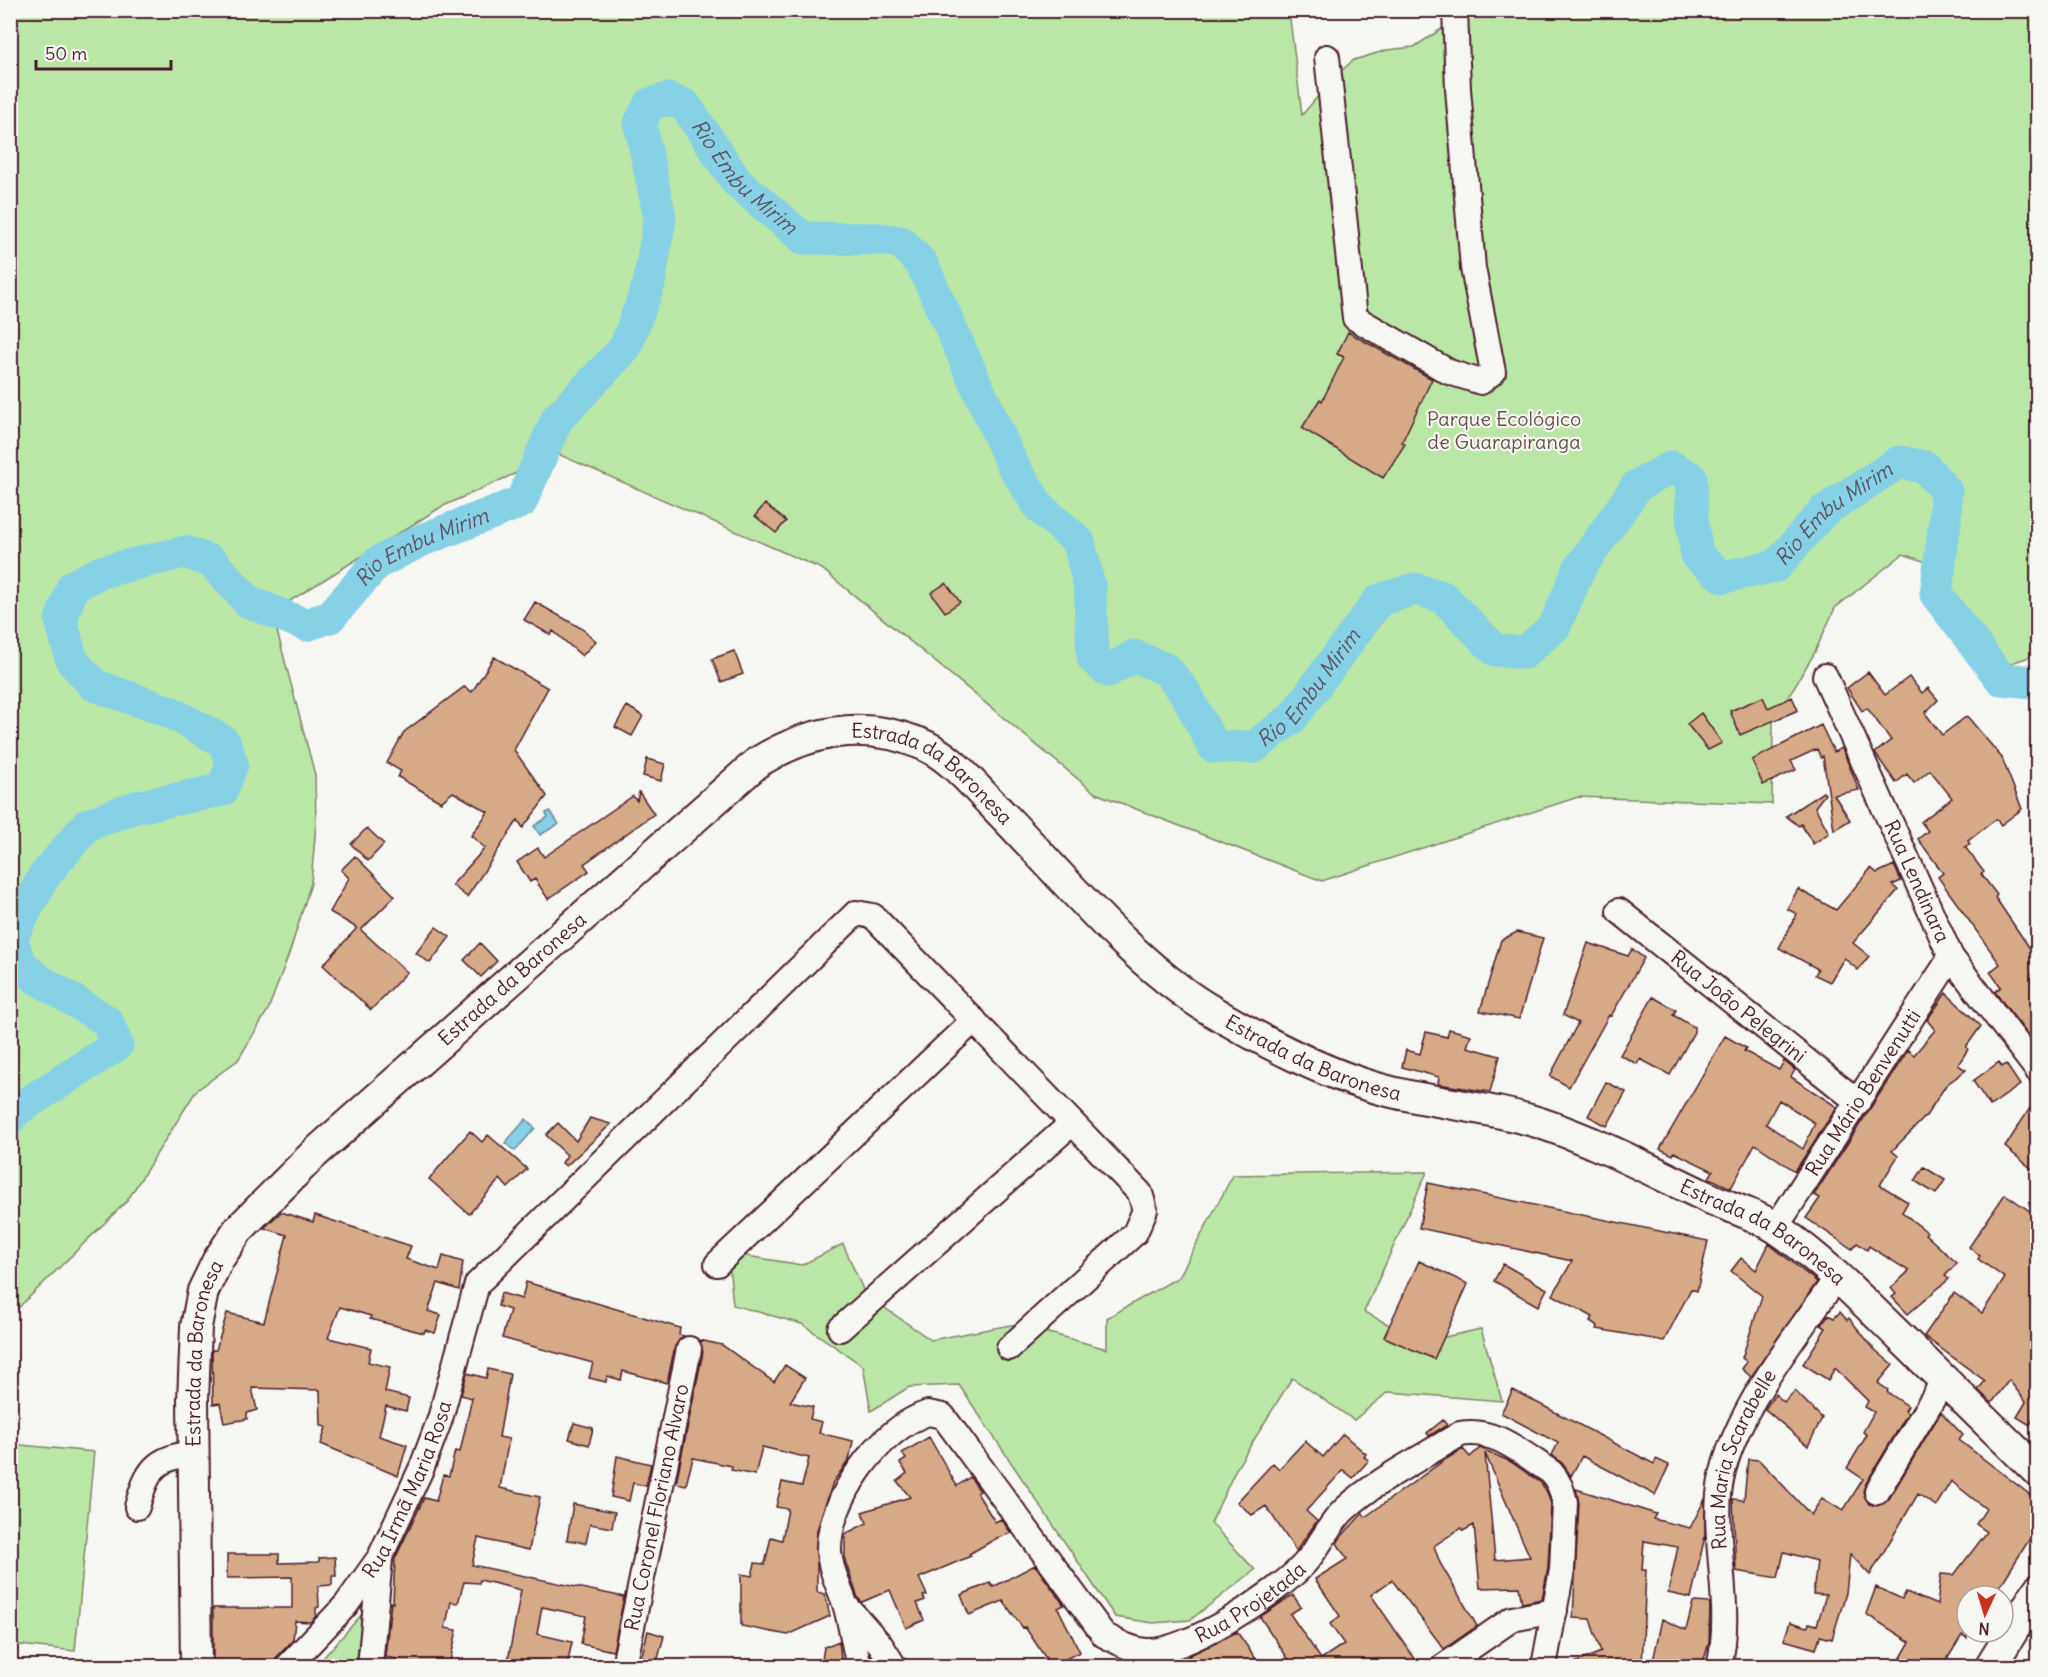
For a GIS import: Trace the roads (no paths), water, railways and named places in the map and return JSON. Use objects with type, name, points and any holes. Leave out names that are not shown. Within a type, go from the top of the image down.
[{"type":"main road","name":"Estrada da Baronesa","points":[[196,1666],[193,1453],[196,1327],[203,1291],[218,1260],[237,1230],[314,1154],[758,762],[788,744],[816,735],[861,731],[896,735],[924,745],[954,767],[1054,867],[1108,926],[1145,960],[1205,1007],[1287,1051],[1347,1079],[1394,1093],[1510,1115],[1541,1124],[1616,1154],[1776,1227],[1838,1276],[2037,1472]]},
{"type":"main road","points":[[1991,1666],[2037,1590]]},
{"type":"street","points":[[1327,57],[1355,318],[1449,372],[1481,382],[1493,372],[1473,268],[1458,89],[1455,10]]},
{"type":"street","name":"Rua Lendinara","points":[[1825,676],[1951,957],[2037,1071]]},
{"type":"street","name":"Rua João Pelegrini","points":[[1619,911],[1858,1102]]},
{"type":"street","name":"Rua Irmã Maria Rosa","points":[[288,1666],[346,1605],[380,1557],[422,1467],[440,1419],[477,1284],[856,913],[873,916],[974,1020]]},
{"type":"street","name":"Rua Mário Benvenutti","points":[[1776,1227],[1951,957]]},
{"type":"street","points":[[717,1264],[974,1020],[1140,1193],[1145,1210],[1135,1233],[1009,1348]]},
{"type":"street","points":[[840,1329],[1072,1123]]},
{"type":"street","name":"Rua Maria Scarabelle","points":[[1719,1666],[1724,1629],[1718,1513],[1727,1454],[1741,1419],[1838,1276]]},
{"type":"street","name":"Rua Coronel Floriano Alvaro","points":[[624,1666],[689,1349]]},
{"type":"street","points":[[1877,1492],[1944,1380]]},
{"type":"street","name":"Rua Projetada","points":[[845,1604],[831,1565],[829,1549],[838,1510],[864,1460],[887,1438],[928,1413],[943,1416],[1104,1635],[1129,1648],[1146,1652],[1164,1650],[1210,1630],[1262,1600],[1305,1564],[1345,1509],[1371,1490],[1461,1434],[1476,1431],[1489,1433],[1551,1472],[1558,1481],[1565,1502],[1562,1570],[1544,1666]]},
{"type":"street","points":[[137,1508],[145,1478],[154,1467],[173,1455],[193,1453]]},
{"type":"street","points":[[370,1666],[380,1557]]},
{"type":"street","points":[[845,1604],[859,1666]]},
{"type":"street","points":[[845,1604],[879,1644],[894,1666]]},
{"type":"street","points":[[1444,1666],[1512,1619],[1555,1611]]},
{"type":"water","points":[[550,811],[559,824],[540,835],[534,826],[548,817],[546,813]]},
{"type":"water","points":[[526,1119],[535,1128],[515,1151],[505,1143]]},
{"type":"waterway","name":"Rio Embu Mirim","points":[[10,1118],[17,1110],[117,1045],[107,1021],[36,978],[20,963],[11,938],[44,876],[87,825],[136,807],[222,790],[232,764],[224,742],[170,712],[94,685],[72,661],[61,620],[73,586],[101,572],[185,552],[212,562],[249,602],[306,625],[330,617],[377,563],[422,540],[521,502],[557,419],[625,348],[649,284],[660,218],[640,123],[650,104],[668,99],[685,105],[737,182],[803,238],[880,239],[901,242],[922,264],[1012,464],[1040,508],[1079,542],[1090,589],[1093,658],[1108,671],[1134,656],[1167,670],[1186,694],[1214,747],[1254,747],[1292,718],[1379,600],[1415,589],[1443,597],[1495,650],[1524,653],[1555,626],[1579,569],[1637,486],[1672,467],[1691,478],[1692,518],[1697,556],[1723,577],[1776,566],[1824,511],[1899,462],[1925,467],[1946,491],[1945,521],[1936,594],[2001,679],[2033,682],[2038,677]]},
{"type":"park label","name":"Parque Ecológico de Guarapiranga","points":[[1504,430]]}]
